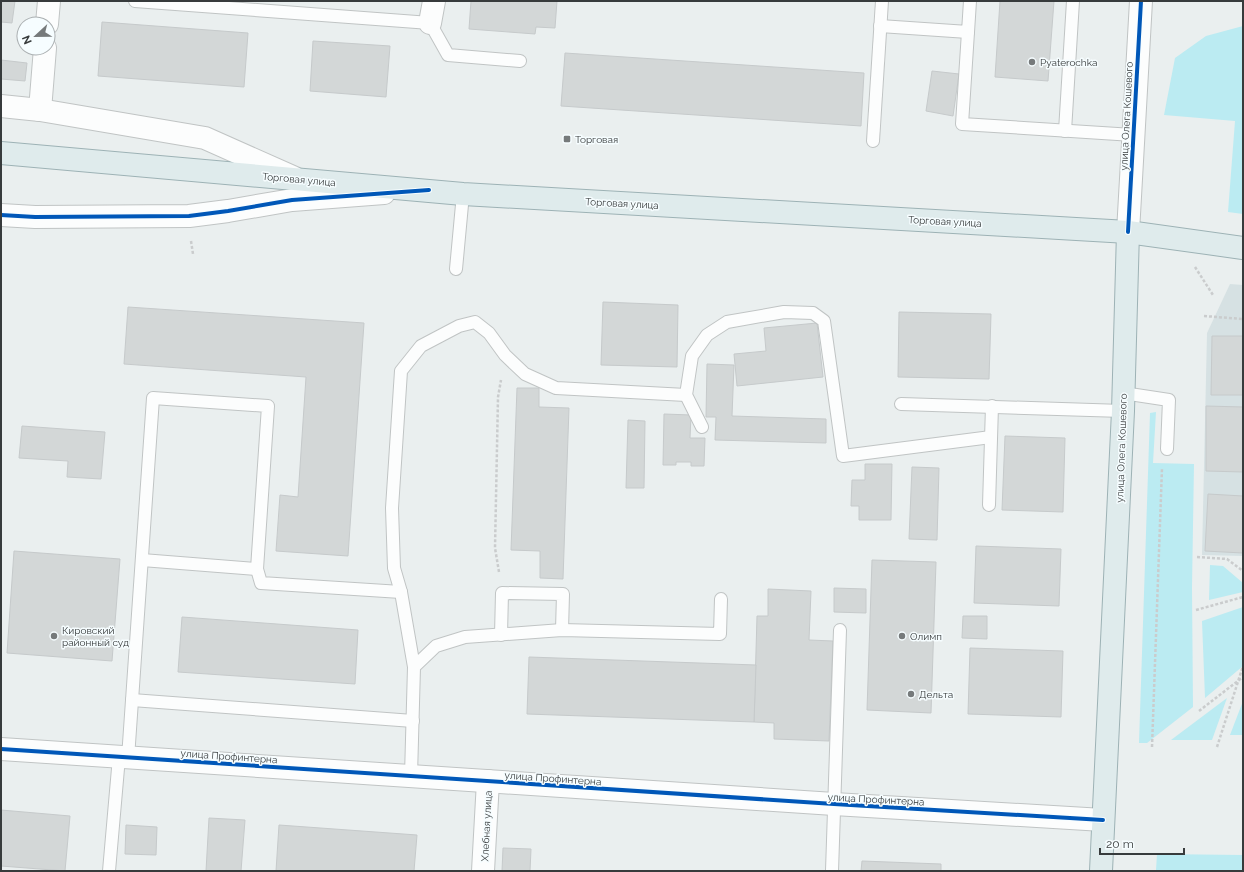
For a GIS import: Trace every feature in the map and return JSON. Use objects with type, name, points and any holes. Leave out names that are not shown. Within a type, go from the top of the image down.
[{"type":"main road","name":"Торговая улица","points":[[1,153],[464,194],[1128,232],[1243,248]]},
{"type":"main road","name":"улица Олега Кошевого","points":[[1101,871],[1123,402],[1128,232]]},
{"type":"street","points":[[48,16],[49,1]]},
{"type":"street","points":[[430,23],[434,1]]},
{"type":"street","name":"улица Олега Кошевого","points":[[1128,232],[1141,1]]},
{"type":"street","points":[[40,110],[44,56]]},
{"type":"street","points":[[1,106],[40,110],[205,138],[298,179]]},
{"type":"street","points":[[1,215],[36,217],[189,216],[292,200],[429,190]]},
{"type":"street","name":"улица Профинтерна","points":[[1,749],[834,804],[1103,820]]},
{"type":"street","name":"Хлебная улица","points":[[483,871],[488,781]]},
{"type":"lane","points":[[135,1],[430,23],[448,56],[520,61]]},
{"type":"lane","points":[[873,141],[882,1]]},
{"type":"lane","points":[[970,1],[962,124],[1133,135]]},
{"type":"lane","points":[[1065,131],[1074,1]]},
{"type":"lane","points":[[880,26],[968,32]]},
{"type":"lane","points":[[456,269],[464,194]]},
{"type":"lane","points":[[702,427],[686,395],[692,356],[707,335],[727,322],[784,312],[813,313],[824,321],[843,456],[991,437]]},
{"type":"lane","points":[[411,776],[414,667],[401,592],[394,568],[392,508],[401,371],[421,346],[459,326],[475,322],[489,333],[505,355],[525,374],[556,388],[686,395]]},
{"type":"lane","points":[[109,871],[132,700],[153,398],[268,406],[257,568],[261,582],[401,592]]},
{"type":"lane","points":[[901,404],[992,406],[1169,400],[1167,449]]},
{"type":"lane","points":[[989,505],[992,406]]},
{"type":"lane","points":[[142,560],[257,568]]},
{"type":"lane","points":[[501,635],[502,593],[563,594],[562,630]]},
{"type":"lane","points":[[414,667],[436,646],[465,637],[562,630],[720,634],[721,599]]},
{"type":"lane","points":[[832,871],[840,630]]},
{"type":"lane","points":[[132,700],[412,721]]},
{"type":"path","points":[[1194,265],[1213,295]]},
{"type":"path","points":[[1204,316],[1243,319]]},
{"type":"path","points":[[502,593],[495,548],[498,397],[505,355]]},
{"type":"path","points":[[1152,747],[1162,467],[1167,449]]},
{"type":"path","points":[[1197,557],[1227,559],[1243,571]]},
{"type":"path","points":[[1196,610],[1243,597]]},
{"type":"path","points":[[1217,747],[1243,666]]},
{"type":"path","points":[[1199,711],[1243,677]]},
{"type":"shaded area","points":[[1243,26],[1243,214],[1228,212],[1235,121],[1164,115],[1175,58],[1206,36]]},
{"type":"shaded area","points":[[1230,284],[1243,285],[1243,556],[1202,555],[1207,333]]},
{"type":"shaded area","points":[[1156,412],[1153,463],[1194,464],[1192,588],[1193,707],[1147,743],[1139,743],[1150,413]]},
{"type":"shaded area","points":[[1210,565],[1223,566],[1243,583],[1243,592],[1209,600]]},
{"type":"shaded area","points":[[1243,607],[1243,666],[1205,698],[1202,621]]},
{"type":"shaded area","points":[[1227,698],[1212,740],[1171,740]]},
{"type":"shaded area","points":[[1243,701],[1243,735],[1230,735]]},
{"type":"shaded area","points":[[1157,854],[1243,855],[1243,871],[1156,870]]},
{"type":"building","points":[[1,1],[15,1],[12,23],[1,22]]},
{"type":"building","points":[[471,1],[557,1],[555,28],[536,27],[535,34],[469,29]]},
{"type":"building","points":[[1000,1],[1054,1],[1048,81],[995,77]]},
{"type":"building","points":[[102,22],[248,33],[244,87],[98,76]]},
{"type":"building","points":[[313,41],[390,46],[386,97],[310,91]]},
{"type":"building","points":[[565,53],[864,73],[861,126],[561,106]]},
{"type":"building","points":[[1,60],[27,63],[25,81],[1,79]]},
{"type":"building","points":[[932,71],[959,74],[953,116],[926,111]]},
{"type":"building","points":[[603,302],[678,305],[677,367],[601,365]]},
{"type":"building","points":[[128,307],[364,323],[348,556],[276,551],[280,495],[298,497],[306,377],[124,364]]},
{"type":"building","points":[[899,312],[991,314],[989,379],[898,377]]},
{"type":"building","points":[[817,323],[823,377],[737,386],[734,354],[766,351],[764,328]]},
{"type":"building","points":[[1212,336],[1243,336],[1243,395],[1211,395]]},
{"type":"building","points":[[707,364],[734,365],[732,416],[826,419],[826,443],[715,440],[716,417],[706,417]]},
{"type":"building","points":[[517,388],[539,388],[539,407],[569,408],[563,579],[540,578],[540,551],[511,550]]},
{"type":"building","points":[[1206,406],[1243,407],[1243,472],[1206,471]]},
{"type":"building","points":[[664,414],[691,415],[690,438],[705,438],[704,466],[691,466],[691,462],[676,462],[676,465],[663,465]]},
{"type":"building","points":[[628,420],[645,421],[644,488],[626,488]]},
{"type":"building","points":[[22,426],[105,432],[101,479],[67,477],[68,461],[19,458]]},
{"type":"building","points":[[1005,436],[1065,438],[1063,512],[1002,510]]},
{"type":"building","points":[[865,464],[892,464],[891,520],[859,520],[859,506],[851,506],[852,480],[865,480]]},
{"type":"building","points":[[912,467],[939,468],[937,540],[909,539]]},
{"type":"building","points":[[1208,494],[1243,496],[1243,553],[1205,551]]},
{"type":"building","points":[[976,546],[1061,549],[1059,606],[974,603]]},
{"type":"building","points":[[14,551],[120,559],[112,661],[7,653]]},
{"type":"building","name":"Олимп","points":[[872,560],[936,562],[931,713],[867,710]]},
{"type":"building","points":[[834,588],[866,589],[866,613],[834,612]]},
{"type":"building","points":[[768,589],[811,591],[809,640],[833,641],[829,741],[774,739],[774,723],[754,722],[757,616],[768,616]]},
{"type":"building","points":[[963,616],[987,616],[987,639],[962,638]]},
{"type":"building","points":[[182,617],[358,630],[355,684],[178,672]]},
{"type":"building","points":[[970,648],[1063,651],[1061,717],[968,714]]},
{"type":"building","points":[[529,657],[756,665],[754,722],[527,714]]},
{"type":"building","points":[[1,810],[70,816],[65,871],[1,866]]},
{"type":"building","points":[[209,818],[245,820],[241,871],[206,871]]},
{"type":"building","points":[[126,825],[157,827],[156,855],[125,854]]},
{"type":"building","points":[[279,825],[417,835],[414,871],[276,871]]},
{"type":"building","points":[[503,848],[531,849],[530,871],[502,871]]},
{"type":"building","points":[[862,861],[941,864],[941,871],[861,871]]},
{"type":"cycle path","points":[[1128,232],[1141,1]]},
{"type":"cycle path","points":[[1,215],[35,217],[189,216],[292,200],[429,190]]},
{"type":"cycle path","points":[[1,749],[834,804],[1103,820]]},
{"type":"place","name":"Pyaterochka","points":[[1032,62]]},
{"type":"place","name":"Торговая","points":[[567,139]]},
{"type":"place","name":"Кировский районный суд","points":[[54,636]]},
{"type":"place","name":"Олимп","points":[[902,636]]},
{"type":"place","name":"Дельта","points":[[911,694]]}]
